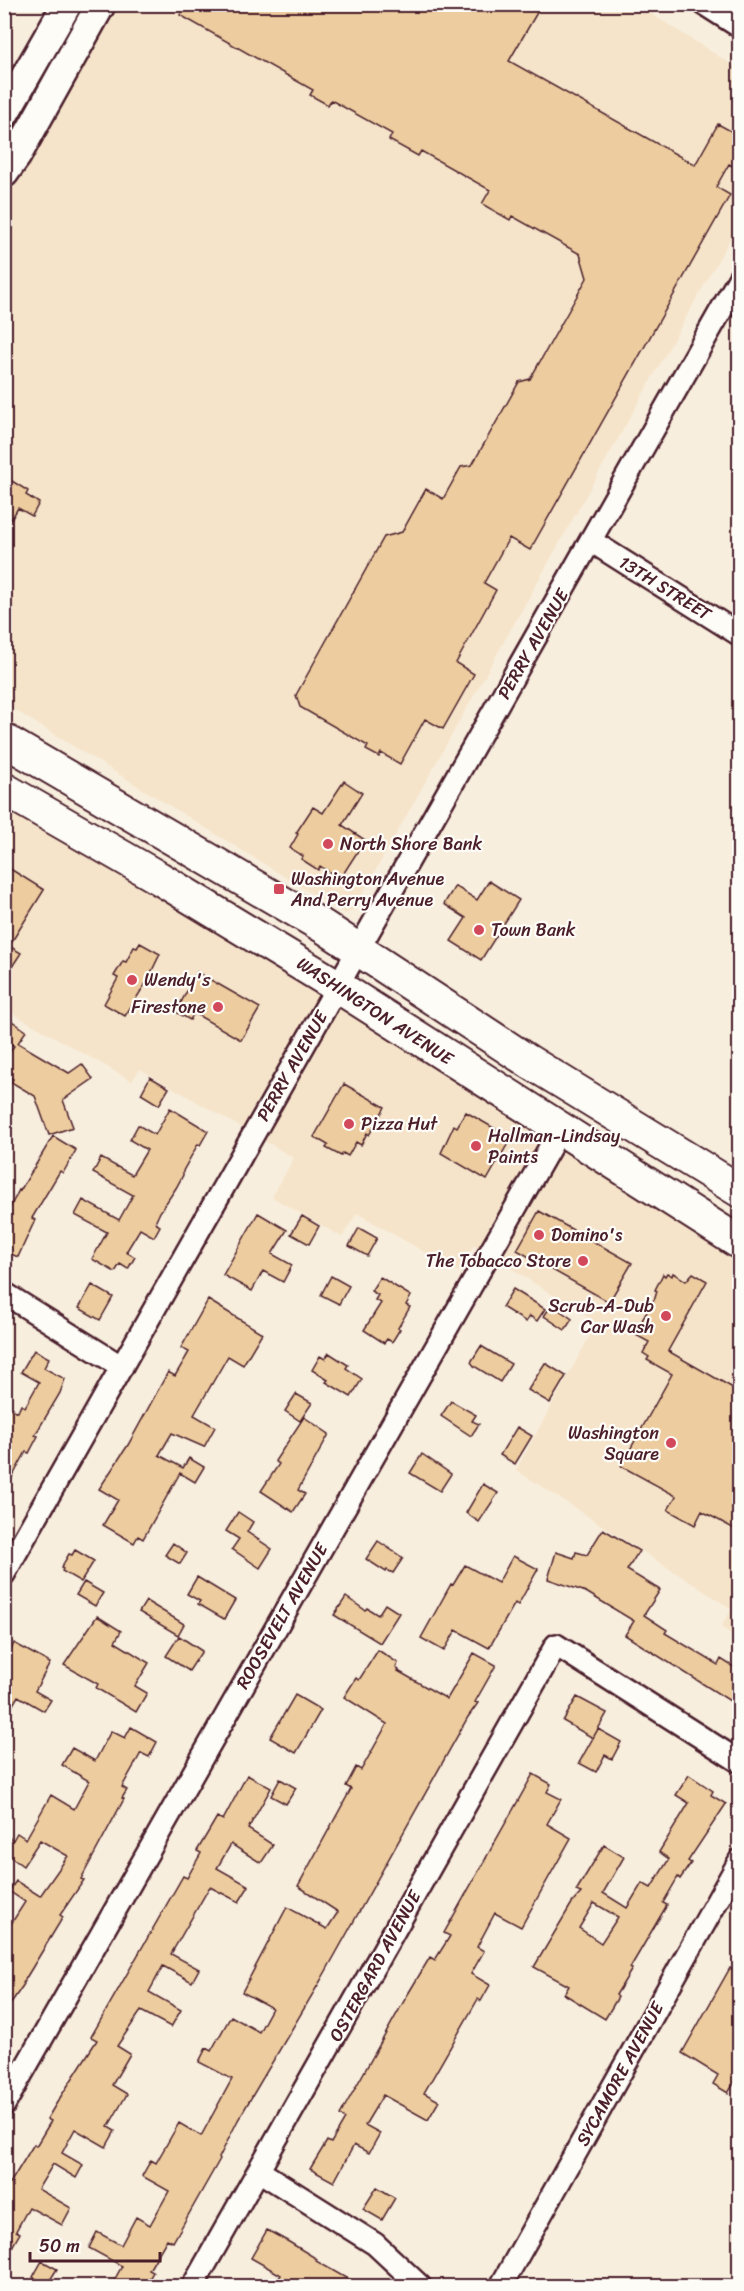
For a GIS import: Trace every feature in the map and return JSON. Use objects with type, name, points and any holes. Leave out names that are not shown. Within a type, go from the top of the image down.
[{"type":"main road","points":[[4,740],[324,927],[528,1061],[740,1191]]},
{"type":"main road","points":[[4,768],[85,788]]},
{"type":"main road","points":[[11,793],[109,822],[172,858],[183,858],[190,848]]},
{"type":"main road","name":"WASHINGTON AVENUE","points":[[11,793],[159,878],[338,986],[740,1243]]},
{"type":"main road","points":[[159,878],[193,883],[220,894],[320,951],[346,957],[359,951]]},
{"type":"main road","points":[[338,986],[351,979],[363,981],[448,1035],[528,1061]]},
{"type":"street","points":[[4,114],[67,4]]},
{"type":"street","points":[[5,170],[17,155],[101,4]]},
{"type":"street","points":[[704,4],[740,27]]},
{"type":"street","name":"PERRY AVENUE","points":[[4,1574],[740,277]]},
{"type":"street","name":"13TH STREET","points":[[591,541],[740,635]]},
{"type":"street","name":"ROOSEVELT AVENUE","points":[[4,2105],[561,1128]]},
{"type":"street","points":[[4,1293],[122,1367]]},
{"type":"street","name":"OSTERGARD AVENUE","points":[[194,2286],[556,1645],[740,1762]]},
{"type":"street","name":"SYCAMORE AVENUE","points":[[501,2286],[740,1860]]},
{"type":"street","points":[[259,2171],[375,2244],[420,2286]]},
{"type":"shaded area","points":[[117,5],[637,5],[739,69],[739,223],[354,909],[345,914],[5,704],[5,203]]},
{"type":"shaded area","points":[[4,804],[393,1041],[739,1260],[739,1639],[721,1627],[732,1609],[516,1470],[597,1323],[474,1245],[459,1272],[357,1213],[342,1237],[272,1197],[294,1158],[140,1069],[132,1081],[5,1009]]},
{"type":"building","points":[[186,4],[542,4],[509,61],[695,165],[718,124],[740,136],[740,170],[729,164],[716,187],[730,195],[530,550],[509,538],[484,583],[496,590],[456,663],[474,674],[443,729],[425,719],[400,764],[381,753],[379,757],[366,750],[368,746],[300,707],[296,695],[384,537],[402,532],[426,489],[443,499],[461,467],[472,465],[519,382],[530,379],[587,278],[580,254],[512,216],[510,220],[482,204],[490,190],[421,151],[418,156],[389,140],[392,134],[331,100],[328,105],[310,95],[313,90],[180,15]]},
{"type":"building","points":[[4,476],[28,491],[26,495],[39,503],[32,516],[18,508],[4,531]]},
{"type":"building","name":"North Shore Bank","points":[[344,781],[362,793],[342,825],[365,840],[340,879],[320,866],[318,870],[301,859],[303,856],[290,848],[298,834],[296,833],[313,807],[323,813]]},
{"type":"building","points":[[4,865],[44,890],[9,946],[21,953],[4,979]]},
{"type":"building","name":"Town Bank","points":[[489,881],[519,900],[481,960],[451,941],[466,918],[444,904],[455,886],[477,900]]},
{"type":"building","name":"Wendy's","points":[[140,943],[160,954],[146,983],[125,1016],[104,1004],[118,978],[114,976],[123,961],[126,962],[134,947],[137,948]]},
{"type":"building","name":"Firestone","points":[[197,972],[260,1008],[241,1040],[194,1013],[190,1020],[176,1012]]},
{"type":"building","points":[[12,1021],[26,1031],[18,1043],[69,1073],[82,1064],[93,1079],[63,1100],[73,1127],[49,1135],[35,1096],[11,1082],[13,1079],[4,1074],[4,1061],[14,1046],[4,1040],[4,1033]]},
{"type":"building","points":[[150,1077],[169,1088],[159,1105],[141,1094]]},
{"type":"building","name":"Pizza Hut","points":[[344,1084],[385,1107],[369,1135],[367,1133],[361,1145],[356,1142],[348,1156],[343,1153],[341,1156],[326,1148],[328,1145],[314,1137]]},
{"type":"building","points":[[170,1108],[208,1131],[200,1145],[198,1144],[176,1188],[160,1212],[155,1223],[160,1226],[154,1237],[140,1229],[126,1252],[135,1257],[128,1269],[120,1264],[115,1272],[92,1259],[107,1232],[75,1215],[83,1200],[119,1220],[133,1195],[93,1173],[101,1158],[132,1175],[147,1150],[130,1140],[138,1125],[155,1135]]},
{"type":"building","name":"Hallman-Lindsay Paints","points":[[466,1112],[511,1138],[487,1180],[441,1153],[454,1125],[457,1127]]},
{"type":"building","points":[[53,1136],[76,1150],[63,1173],[60,1171],[32,1218],[35,1220],[18,1257],[4,1251],[4,1219],[19,1190]]},
{"type":"building","points":[[539,1211],[632,1263],[609,1302],[517,1250]]},
{"type":"building","points":[[258,1213],[287,1230],[272,1254],[292,1265],[283,1282],[263,1271],[252,1291],[223,1275]]},
{"type":"building","points":[[302,1216],[319,1226],[309,1244],[291,1234]]},
{"type":"building","points":[[359,1228],[377,1238],[367,1256],[349,1246]]},
{"type":"building","name":"Washington Square","points":[[667,1273],[672,1276],[673,1273],[686,1281],[693,1273],[707,1281],[668,1351],[740,1392],[740,1532],[702,1511],[695,1525],[668,1510],[676,1496],[621,1466],[672,1374],[647,1360],[649,1357],[643,1353],[649,1342],[634,1334],[655,1298],[657,1291],[655,1290],[663,1274],[665,1276]]},
{"type":"building","points":[[331,1276],[349,1286],[339,1304],[321,1295]]},
{"type":"building","points":[[380,1277],[411,1296],[406,1305],[410,1307],[398,1328],[400,1329],[392,1342],[387,1339],[384,1343],[364,1330],[381,1303],[375,1300],[378,1295],[371,1291]]},
{"type":"building","points":[[92,1285],[113,1297],[100,1320],[79,1308]]},
{"type":"building","points":[[513,1289],[545,1309],[537,1321],[530,1316],[526,1322],[502,1307]]},
{"type":"building","points":[[208,1300],[262,1333],[243,1365],[228,1356],[194,1415],[215,1427],[204,1447],[172,1433],[159,1455],[183,1468],[189,1458],[204,1467],[195,1482],[180,1473],[143,1539],[138,1536],[134,1543],[103,1525],[118,1500],[99,1489],[128,1445],[168,1372],[175,1376],[189,1352],[181,1348]]},
{"type":"building","points":[[552,1305],[572,1319],[565,1330],[544,1316]]},
{"type":"building","points":[[481,1346],[511,1364],[500,1382],[471,1362]]},
{"type":"building","points":[[34,1350],[49,1358],[44,1368],[65,1379],[60,1393],[35,1435],[38,1436],[29,1453],[26,1452],[4,1492],[4,1405],[18,1412],[21,1405],[25,1407],[39,1382],[21,1372]]},
{"type":"building","points":[[329,1353],[348,1365],[346,1368],[362,1379],[351,1397],[326,1382],[328,1380],[312,1370],[320,1356],[325,1359]]},
{"type":"building","points":[[545,1363],[566,1376],[550,1403],[528,1390]]},
{"type":"building","points":[[296,1394],[312,1403],[300,1421],[285,1411]]},
{"type":"building","points":[[451,1401],[476,1415],[472,1421],[479,1424],[471,1436],[441,1416]]},
{"type":"building","points":[[304,1417],[329,1434],[298,1490],[305,1494],[293,1512],[261,1491],[279,1464],[275,1461]]},
{"type":"building","points":[[517,1427],[532,1436],[515,1464],[500,1455]]},
{"type":"building","points":[[422,1454],[451,1474],[440,1491],[410,1473]]},
{"type":"building","points":[[483,1484],[498,1493],[479,1522],[466,1513]]},
{"type":"building","points":[[238,1512],[253,1522],[247,1532],[272,1549],[260,1568],[232,1549],[239,1539],[226,1531]]},
{"type":"building","points":[[603,1529],[639,1551],[627,1570],[660,1590],[644,1615],[667,1630],[665,1633],[718,1665],[721,1659],[740,1671],[740,1687],[730,1701],[625,1635],[634,1621],[586,1592],[548,1579],[556,1552],[574,1558],[576,1552],[587,1555]]},
{"type":"building","points":[[378,1541],[403,1558],[393,1573],[387,1570],[386,1572],[366,1559]]},
{"type":"building","points":[[173,1543],[187,1553],[180,1564],[165,1555]]},
{"type":"building","points":[[75,1550],[94,1561],[81,1582],[62,1571],[61,1568],[69,1554],[72,1555]]},
{"type":"building","points":[[513,1556],[538,1569],[518,1605],[515,1603],[489,1648],[456,1630],[444,1651],[421,1638],[451,1584],[453,1585],[465,1565],[498,1583]]},
{"type":"building","points":[[197,1577],[235,1600],[224,1619],[198,1604],[200,1601],[187,1594]]},
{"type":"building","points":[[84,1582],[103,1593],[95,1606],[76,1595]]},
{"type":"building","points":[[346,1597],[365,1610],[367,1608],[378,1615],[385,1604],[399,1613],[380,1643],[334,1615]]},
{"type":"building","points":[[146,1601],[184,1624],[178,1635],[139,1612]]},
{"type":"building","points":[[97,1616],[121,1631],[115,1642],[149,1663],[135,1686],[147,1693],[136,1712],[96,1688],[98,1684],[64,1665]]},
{"type":"building","points":[[179,1636],[202,1651],[189,1671],[166,1656]]},
{"type":"building","points":[[14,1643],[50,1663],[35,1691],[51,1700],[44,1711],[18,1696],[4,1720],[4,1646],[11,1650]]},
{"type":"building","points":[[378,1650],[398,1663],[396,1668],[398,1671],[447,1699],[474,1653],[496,1665],[475,1702],[478,1703],[321,1980],[238,2120],[220,2159],[173,2242],[167,2239],[149,2270],[153,2272],[145,2286],[111,2286],[122,2266],[89,2248],[97,2232],[121,2245],[136,2217],[150,2225],[169,2191],[142,2176],[151,2160],[156,2163],[179,2123],[201,2136],[232,2079],[199,2062],[206,2048],[211,2051],[231,2016],[259,2032],[272,2008],[242,1992],[287,1907],[327,1929],[338,1912],[298,1886],[351,1789],[346,1786],[356,1767],[361,1770],[387,1724],[344,1697],[356,1678],[359,1680]]},
{"type":"building","points":[[295,1695],[321,1710],[296,1753],[270,1738]]},
{"type":"building","points":[[577,1697],[607,1713],[593,1738],[563,1721]]},
{"type":"building","points":[[131,1727],[157,1742],[149,1757],[141,1753],[122,1787],[127,1790],[122,1798],[124,1799],[81,1879],[84,1880],[60,1915],[63,1917],[24,1984],[4,2013],[4,1920],[11,1924],[25,1902],[9,1891],[16,1881],[40,1896],[68,1856],[40,1840],[23,1866],[4,1852],[4,1834],[13,1840],[17,1833],[26,1839],[51,1795],[74,1809],[89,1781],[62,1765],[72,1748],[95,1761],[111,1731],[125,1738]]},
{"type":"building","points":[[598,1729],[621,1742],[612,1759],[605,1755],[596,1772],[579,1763]]},
{"type":"building","points":[[533,1774],[551,1784],[547,1792],[561,1799],[547,1824],[571,1838],[521,1927],[495,1913],[477,1947],[484,1951],[471,1974],[490,1985],[481,2001],[478,1999],[424,2093],[439,2101],[428,2120],[383,2095],[365,2125],[380,2133],[369,2153],[354,2145],[334,2182],[310,2169],[327,2141],[331,2143],[345,2119],[340,2115],[430,1957],[435,1960],[450,1936],[444,1933]]},
{"type":"building","points":[[247,1775],[271,1788],[248,1829],[273,1845],[261,1863],[231,1844],[217,1868],[249,1886],[239,1902],[209,1888],[171,1954],[199,1969],[192,1982],[163,1966],[149,1992],[181,2010],[171,2027],[141,2011],[117,2046],[130,2054],[112,2085],[127,2094],[108,2127],[115,2131],[106,2147],[75,2129],[62,2153],[83,2165],[76,2178],[53,2164],[38,2189],[71,2208],[62,2225],[29,2207],[16,2231],[20,2233],[4,2261],[4,2193],[34,2144],[36,2146],[51,2121],[47,2119],[97,2040],[91,2037],[183,1876],[187,1878],[201,1853],[197,1851],[217,1817],[223,1820]]},
{"type":"building","points":[[689,1775],[713,1791],[711,1795],[726,1804],[688,1861],[691,1863],[680,1879],[678,1877],[663,1903],[667,1905],[630,1968],[632,1969],[605,2019],[564,1994],[569,1986],[534,1967],[572,1903],[581,1893],[576,1891],[604,1845],[624,1857],[603,1893],[627,1908],[642,1883],[651,1888],[669,1859],[659,1852],[689,1803],[676,1795]],"holes":[[[594,1903],[618,1917],[601,1943],[579,1928]]]},
{"type":"building","points":[[280,1779],[296,1788],[286,1804],[271,1796]]},
{"type":"building","points":[[730,1968],[740,1974],[740,2074],[728,2093],[713,2084],[718,2075],[682,2053]]},
{"type":"building","points":[[377,2187],[395,2198],[382,2220],[363,2209]]},
{"type":"building","points":[[267,2230],[360,2286],[293,2286],[279,2278],[281,2275],[251,2258]]},
{"type":"building","points":[[42,2261],[57,2269],[47,2285],[33,2277]]},
{"type":"place","name":"North Shore Bank","points":[[328,844]]},
{"type":"place","name":"Washington Avenue And Perry Avenue","points":[[279,889]]},
{"type":"place","name":"Town Bank","points":[[479,930]]},
{"type":"place","name":"Wendy's","points":[[132,980]]},
{"type":"place","name":"Firestone","points":[[218,1007]]},
{"type":"place","name":"Pizza Hut","points":[[349,1124]]},
{"type":"place","name":"Hallman-Lindsay Paints","points":[[476,1146]]},
{"type":"place","name":"Domino's","points":[[539,1235]]},
{"type":"place","name":"The Tobacco Store","points":[[583,1261]]},
{"type":"place","name":"Scrub-A-Dub Car Wash","points":[[666,1316]]},
{"type":"place","name":"Washington Square","points":[[671,1443]]}]
